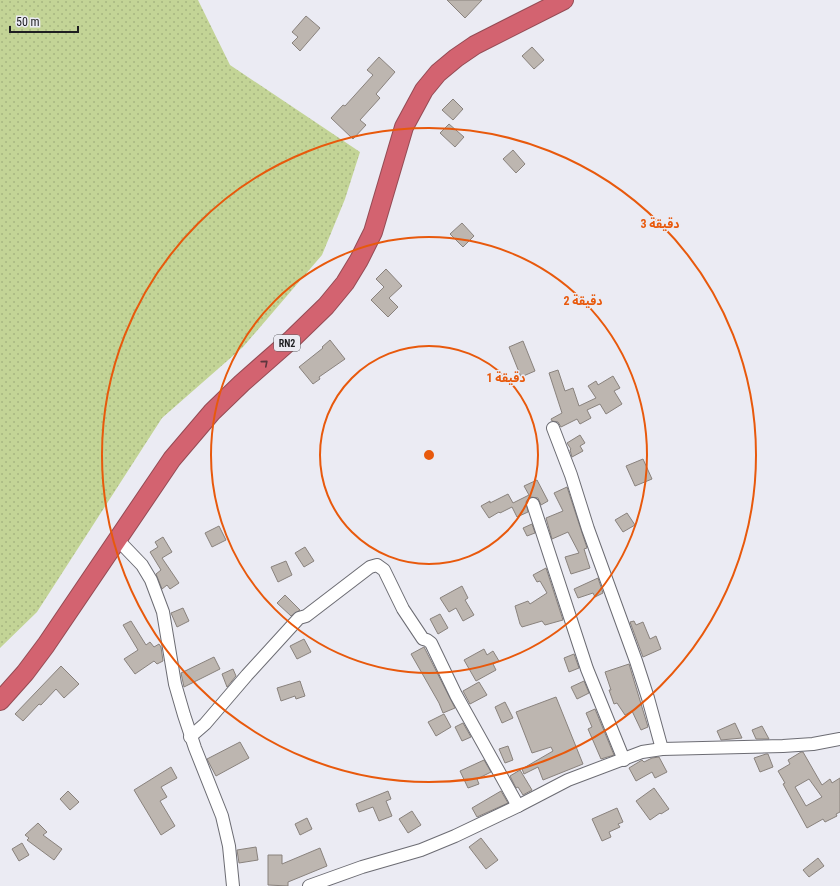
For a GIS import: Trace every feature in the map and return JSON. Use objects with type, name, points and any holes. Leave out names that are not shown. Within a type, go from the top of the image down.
[{"type":"highway","name":"RN2","points":[[0,684],[38,637],[164,452],[185,424],[217,389],[322,293],[336,275],[350,252],[361,229],[372,199],[398,111],[423,73],[442,54],[467,37],[538,0]]},
{"type":"highway","name":"RN2","points":[[0,701],[25,673],[46,645],[172,458],[193,432],[242,383],[292,339],[326,306],[345,283],[359,260],[372,232],[404,127],[424,90],[438,74],[456,58],[475,45],[564,0]]},
{"type":"street","points":[[553,428],[636,661],[662,748]]},
{"type":"street","points":[[533,504],[589,676],[624,760]]},
{"type":"street","points":[[118,540],[142,565],[151,580],[163,612],[175,684],[190,737],[222,816],[229,846],[233,886]]},
{"type":"street","points":[[190,737],[205,724],[247,674],[299,618],[306,616],[370,567],[377,566],[384,570],[403,609],[417,632],[431,643],[456,695],[518,806]]},
{"type":"street","points":[[309,886],[362,867],[428,847],[518,806],[568,780],[642,752],[662,748],[783,746],[813,744],[840,739]]},
{"type":"green space","points":[[0,0],[198,0],[230,65],[360,152],[345,199],[322,255],[243,347],[162,418],[37,612],[0,648]]},
{"type":"building","points":[[447,0],[482,0],[465,18]]},
{"type":"building","points":[[306,16],[320,28],[300,51],[292,43],[298,37],[292,32]]},
{"type":"building","points":[[532,47],[544,60],[534,69],[522,56]]},
{"type":"building","points":[[379,57],[395,72],[376,94],[380,98],[360,120],[366,125],[353,139],[331,118],[343,105],[345,106],[373,75],[367,70]]},
{"type":"building","points":[[453,99],[463,109],[453,120],[442,110]]},
{"type":"building","points":[[449,124],[464,137],[455,147],[440,133]]},
{"type":"building","points":[[513,150],[525,164],[516,173],[503,159]]},
{"type":"building","points":[[462,223],[474,236],[463,247],[450,234]]},
{"type":"building","points":[[386,269],[402,286],[389,298],[398,307],[388,317],[371,300],[384,287],[376,279]]},
{"type":"building","points":[[330,340],[345,359],[319,377],[320,379],[313,384],[299,367],[323,348],[322,347]]},
{"type":"building","points":[[523,341],[535,371],[521,377],[509,347]]},
{"type":"building","points":[[558,370],[565,391],[573,388],[579,406],[596,398],[588,386],[596,381],[598,385],[613,376],[620,388],[614,391],[622,404],[606,414],[600,404],[587,410],[591,418],[580,424],[577,419],[561,427],[558,422],[552,421],[551,419],[562,413],[549,373]]},
{"type":"building","points":[[580,435],[585,443],[580,446],[583,451],[572,457],[571,449],[567,443]]},
{"type":"building","points":[[643,459],[652,479],[635,486],[626,466]]},
{"type":"building","points":[[537,480],[548,501],[541,505],[538,498],[531,497],[526,502],[528,512],[517,517],[512,507],[489,518],[481,506],[508,494],[513,503],[529,495],[524,486]]},
{"type":"building","points":[[567,487],[587,548],[584,549],[590,568],[571,574],[565,557],[579,553],[568,532],[552,539],[546,518],[563,511],[554,493]]},
{"type":"building","points":[[627,513],[635,525],[623,532],[615,520]]},
{"type":"building","points":[[532,524],[535,533],[527,536],[523,528]]},
{"type":"building","points":[[219,526],[226,540],[212,547],[205,533]]},
{"type":"building","points":[[163,537],[172,552],[162,558],[179,583],[170,589],[167,585],[162,589],[156,574],[161,570],[150,552],[158,547],[155,542]]},
{"type":"building","points":[[305,547],[314,561],[304,567],[295,553]]},
{"type":"building","points":[[286,561],[292,575],[278,582],[271,567]]},
{"type":"building","points":[[546,568],[563,620],[545,625],[542,621],[522,627],[515,606],[528,601],[530,604],[547,593],[540,581],[537,582],[533,575]]},
{"type":"building","points":[[598,578],[603,593],[595,597],[593,593],[578,598],[574,589]]},
{"type":"building","points":[[462,586],[468,598],[465,600],[474,615],[463,621],[456,608],[449,612],[440,598]]},
{"type":"building","points":[[285,595],[300,610],[291,616],[277,603]]},
{"type":"building","points":[[183,608],[189,621],[177,627],[171,613]]},
{"type":"building","points":[[440,614],[448,628],[438,634],[430,619]]},
{"type":"building","points":[[131,621],[146,645],[150,642],[154,647],[159,644],[161,647],[163,661],[157,664],[154,661],[135,674],[124,659],[138,650],[123,625]]},
{"type":"building","points":[[634,621],[636,625],[643,622],[650,639],[656,636],[661,649],[643,657],[630,622]]},
{"type":"building","points":[[304,639],[311,652],[297,659],[290,646]]},
{"type":"building","points":[[424,647],[455,708],[443,713],[439,703],[411,654]]},
{"type":"building","points":[[484,649],[487,655],[493,651],[499,661],[493,664],[496,670],[476,681],[464,660]]},
{"type":"building","points":[[574,654],[579,668],[569,672],[564,658]]},
{"type":"building","points":[[214,657],[220,669],[184,687],[181,673]]},
{"type":"building","points":[[629,664],[648,727],[641,730],[632,711],[625,715],[617,703],[614,704],[605,672]]},
{"type":"building","points":[[61,666],[79,684],[64,698],[56,689],[23,721],[15,714]]},
{"type":"building","points":[[233,669],[236,676],[227,687],[222,674]]},
{"type":"building","points":[[300,681],[305,696],[296,699],[295,696],[281,701],[277,688]]},
{"type":"building","points":[[584,681],[589,693],[577,699],[571,687]]},
{"type":"building","points":[[479,682],[487,695],[470,704],[463,691]]},
{"type":"building","points":[[556,697],[583,764],[543,780],[538,767],[524,774],[522,769],[553,751],[551,747],[532,753],[516,712]]},
{"type":"building","points":[[505,702],[513,718],[502,723],[495,707]]},
{"type":"building","points":[[595,709],[614,755],[601,759],[588,729],[592,727],[586,713]]},
{"type":"building","points":[[444,714],[451,727],[436,736],[428,722]]},
{"type":"building","points":[[463,723],[471,737],[462,741],[455,727]]},
{"type":"building","points":[[735,723],[742,738],[721,740],[717,731]]},
{"type":"building","points":[[762,726],[769,739],[756,739],[752,730]]},
{"type":"building","points":[[240,742],[249,758],[216,776],[207,759]]},
{"type":"building","points":[[508,746],[513,760],[505,763],[499,749]]},
{"type":"building","points":[[803,752],[822,785],[830,779],[832,783],[840,778],[840,812],[836,814],[837,816],[825,822],[823,819],[807,828],[783,784],[785,783],[778,771],[790,764],[788,760]],"holes":[[[809,779],[822,797],[806,806],[795,787]]]},
{"type":"building","points":[[768,754],[773,767],[760,772],[754,758]]},
{"type":"building","points":[[659,757],[667,772],[655,778],[652,772],[636,781],[629,768],[642,760],[644,762],[652,758]]},
{"type":"building","points":[[484,760],[491,772],[477,779],[479,784],[468,788],[460,771]]},
{"type":"building","points":[[171,767],[177,778],[161,787],[167,797],[160,801],[175,826],[161,835],[134,790]]},
{"type":"building","points":[[520,770],[532,790],[523,795],[518,787],[516,788],[510,776]]},
{"type":"building","points":[[654,788],[669,809],[650,820],[636,801]]},
{"type":"building","points":[[68,791],[79,802],[70,810],[60,799]]},
{"type":"building","points":[[388,791],[391,799],[386,801],[392,816],[379,821],[373,807],[359,812],[356,804]]},
{"type":"building","points":[[501,791],[508,803],[477,817],[472,808]]},
{"type":"building","points":[[617,808],[623,822],[618,824],[620,827],[609,832],[611,837],[602,841],[592,819]]},
{"type":"building","points":[[412,811],[421,825],[408,833],[399,819]]},
{"type":"building","points":[[307,818],[312,829],[300,835],[295,824]]},
{"type":"building","points":[[38,823],[47,832],[43,835],[62,849],[54,860],[27,840],[29,838],[25,835]]},
{"type":"building","points":[[481,838],[498,860],[486,869],[469,847]]},
{"type":"building","points":[[22,843],[29,855],[19,861],[12,849]]},
{"type":"building","points":[[256,847],[258,860],[239,863],[237,850]]},
{"type":"building","points":[[320,848],[327,866],[288,882],[288,886],[268,885],[268,855],[282,855],[282,864]]},
{"type":"building","points":[[818,858],[824,866],[809,877],[803,870]]}]
